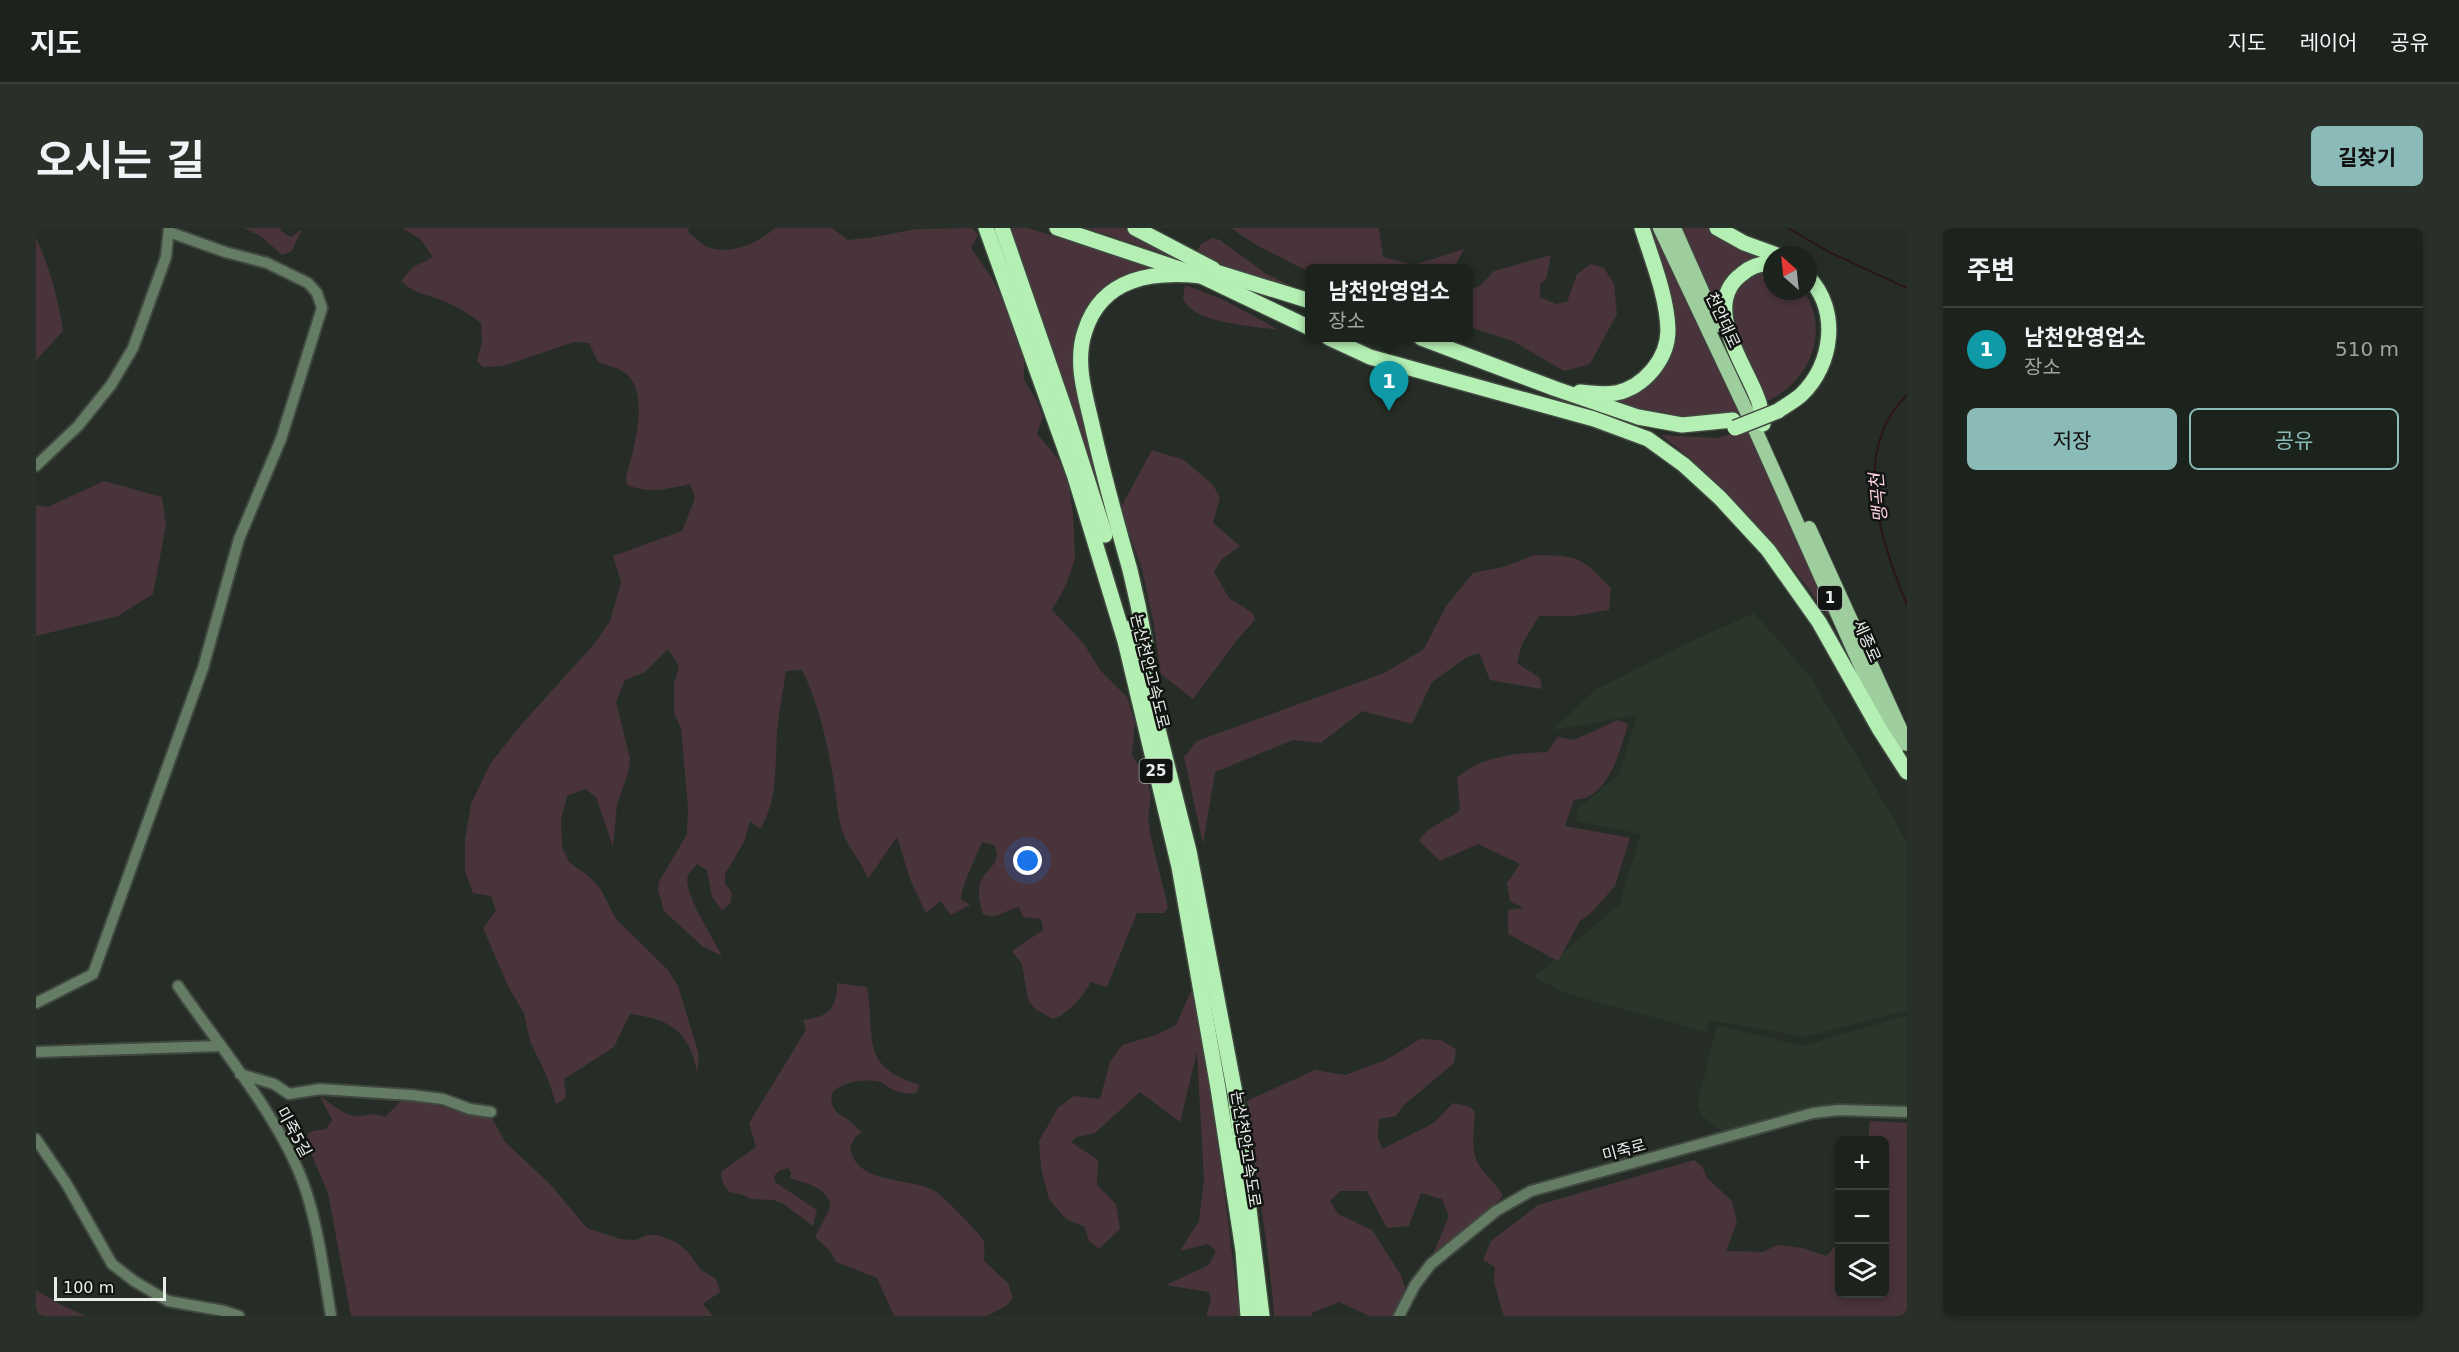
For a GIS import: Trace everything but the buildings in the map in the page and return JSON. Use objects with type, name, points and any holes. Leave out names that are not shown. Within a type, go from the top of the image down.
[{"type":"highway","name":"논산천안고속도로","points":[[1002,228],[1067,416],[1107,542],[1164,748],[1189,851],[1235,1093],[1262,1316]]},
{"type":"highway","points":[[1057,228],[1201,276],[1305,326]]},
{"type":"highway","points":[[1083,228],[1226,276],[1305,300]]},
{"type":"highway","points":[[1135,228],[1226,276]]},
{"type":"highway","points":[[1556,389],[1606,394],[1618,392],[1643,381],[1652,372],[1660,358],[1668,331],[1662,294],[1642,228]]},
{"type":"highway","points":[[1717,228],[1744,243],[1763,250]]},
{"type":"highway","name":"논산천안고속도로","points":[[989,235],[1096,540],[1125,641],[1163,799],[1179,867],[1218,1088],[1243,1251],[1248,1316]]},
{"type":"highway","points":[[1759,426],[1758,399],[1732,342],[1725,312],[1726,295],[1735,279],[1755,266],[1763,265]]},
{"type":"highway","points":[[1164,748],[1137,602],[1105,481],[1082,378],[1081,347],[1085,330],[1093,313],[1118,287],[1142,277],[1155,275],[1201,276]]},
{"type":"highway","points":[[1594,419],[1664,431],[1717,432],[1802,394],[1816,376],[1828,344],[1828,319],[1824,303],[1817,290]]},
{"type":"highway","points":[[1776,407],[1801,381],[1813,363],[1817,352],[1822,330],[1814,300]]},
{"type":"highway","points":[[1338,342],[1370,357],[1594,419],[1648,439],[1684,465],[1720,498],[1768,550],[1819,622],[1880,730],[1907,770]]},
{"type":"highway","points":[[1432,342],[1638,417],[1682,425],[1734,424]]},
{"type":"main road","name":"천안대로","points":[[1659,228],[1759,426]]},
{"type":"main road","name":"천안대로","points":[[1674,228],[1759,426]]},
{"type":"main road","name":"세종로","points":[[1759,426],[1907,744]]},
{"type":"main road","name":"세종로","points":[[1759,426],[1907,770]]},
{"type":"street","points":[[36,466],[78,426],[111,385],[133,348],[166,257],[169,230],[225,252],[267,263],[308,283],[316,293],[322,308],[281,440],[239,538],[203,668],[93,974],[36,1003]]},
{"type":"street","name":"미죽5길","points":[[178,986],[259,1101],[293,1159],[306,1190],[322,1260],[331,1316]]},
{"type":"street","points":[[36,1052],[220,1046]]},
{"type":"street","points":[[240,1074],[274,1084],[289,1094],[320,1089],[411,1095],[443,1099],[470,1109],[491,1112]]},
{"type":"street","name":"미죽로","points":[[1400,1316],[1415,1285],[1431,1264],[1496,1211],[1531,1191],[1813,1113],[1839,1110],[1907,1112]]},
{"type":"street","points":[[36,1139],[66,1183],[112,1264],[134,1281],[168,1301],[239,1316]]},
{"type":"shaded area","points":[[244,228],[282,228],[280,230],[291,237],[302,229],[292,251],[282,255],[262,237]]},
{"type":"shaded area","points":[[402,228],[689,228],[688,232],[705,246],[725,250],[753,243],[775,228],[832,228],[848,240],[917,229],[972,228],[978,235],[971,248],[992,278],[1024,353],[1024,380],[1037,401],[1043,417],[1037,434],[1059,460],[1069,486],[1075,559],[1066,585],[1052,610],[1084,644],[1100,670],[1127,697],[1135,723],[1132,755],[1147,778],[1151,797],[1148,817],[1151,838],[1168,907],[1164,913],[1137,913],[1107,987],[1091,982],[1075,1004],[1065,1013],[1053,1019],[1035,1009],[1028,1000],[1022,964],[1012,951],[1043,930],[1041,919],[1023,917],[1019,907],[993,916],[983,914],[979,888],[982,879],[996,861],[994,845],[982,842],[961,894],[961,899],[970,905],[951,915],[940,901],[926,913],[910,879],[897,837],[868,879],[842,830],[825,735],[802,670],[786,671],[778,724],[773,795],[760,829],[750,821],[744,842],[725,874],[725,883],[732,893],[730,904],[722,910],[712,897],[707,870],[697,864],[688,875],[687,883],[694,904],[722,956],[702,946],[664,911],[658,890],[659,882],[687,834],[688,807],[681,728],[674,713],[674,684],[679,666],[668,649],[645,672],[625,680],[616,702],[630,759],[628,773],[617,804],[613,847],[596,797],[585,789],[567,796],[561,820],[562,847],[569,862],[600,888],[616,919],[668,970],[678,986],[699,1055],[697,1073],[689,1047],[676,1030],[656,1019],[630,1014],[614,1047],[564,1079],[566,1098],[556,1104],[548,1079],[530,1041],[524,1013],[509,988],[483,928],[496,911],[491,896],[473,893],[465,871],[465,840],[471,804],[490,764],[520,726],[595,643],[610,621],[621,582],[613,556],[682,531],[695,498],[690,484],[651,490],[627,485],[626,478],[638,422],[637,393],[632,381],[624,372],[598,362],[589,343],[574,342],[503,366],[483,367],[477,361],[482,342],[481,323],[453,305],[413,290],[401,281],[413,267],[433,257],[421,240]]},
{"type":"shaded area","points":[[1010,228],[1028,228],[1163,271],[1123,280],[1078,342],[1120,555]]},
{"type":"shaded area","points":[[1086,228],[1124,228],[1167,255]]},
{"type":"shaded area","points":[[1231,228],[1379,228],[1383,257],[1410,264],[1305,264],[1305,270],[1256,245]]},
{"type":"shaded area","points":[[1645,228],[1656,228],[1739,413],[1721,418],[1688,420],[1672,418],[1607,400],[1623,395],[1667,349]]},
{"type":"shaded area","points":[[1680,228],[1713,228],[1763,253],[1763,260],[1750,263],[1722,321]]},
{"type":"shaded area","points":[[36,238],[53,283],[63,331],[36,363]]},
{"type":"shaded area","points":[[1212,238],[1220,240],[1265,273],[1302,291],[1208,263],[1195,255],[1201,244]]},
{"type":"shaded area","points":[[1464,249],[1456,264],[1417,264]]},
{"type":"shaded area","points":[[1551,255],[1546,279],[1540,284],[1540,297],[1556,304],[1567,302],[1577,274],[1591,264],[1604,268],[1614,284],[1617,314],[1590,364],[1564,371],[1513,341],[1473,328],[1473,289],[1480,286],[1494,271]]},
{"type":"shaded area","points":[[1763,271],[1763,300],[1808,300],[1815,323],[1815,340],[1804,370],[1793,383],[1765,402],[1732,322],[1733,290],[1753,272]]},
{"type":"shaded area","points":[[1185,285],[1222,299],[1279,330],[1226,322],[1199,314],[1183,299]]},
{"type":"shaded area","points":[[1748,429],[1835,625],[1755,523],[1711,477],[1661,435],[1716,438]]},
{"type":"shaded area","points":[[1152,450],[1184,460],[1213,485],[1220,498],[1213,523],[1240,546],[1221,560],[1214,572],[1229,598],[1253,613],[1255,620],[1193,699],[1161,674],[1154,625],[1142,569],[1120,509]]},
{"type":"shaded area","points":[[104,481],[162,497],[166,525],[153,594],[118,616],[36,636],[36,505],[48,507]]},
{"type":"shaded area","points":[[1535,555],[1571,557],[1578,560],[1592,569],[1611,588],[1609,610],[1573,616],[1539,616],[1522,644],[1517,663],[1540,678],[1542,689],[1490,680],[1479,653],[1467,657],[1432,682],[1412,724],[1362,711],[1321,743],[1293,740],[1215,772],[1203,844],[1184,757],[1197,741],[1384,673],[1424,649],[1446,606],[1473,573],[1503,567]]},
{"type":"shaded area","points":[[1754,613],[1811,678],[1907,842],[1907,1010],[1805,1037],[1709,1020],[1707,1032],[1565,993],[1534,977],[1619,905],[1641,834],[1576,821],[1578,808],[1619,775],[1637,715],[1553,730],[1595,690]]},
{"type":"shaded area","points":[[1618,720],[1628,724],[1609,775],[1596,791],[1586,798],[1574,800],[1565,826],[1630,838],[1615,886],[1591,913],[1580,921],[1558,961],[1508,934],[1508,910],[1524,908],[1510,901],[1507,883],[1520,864],[1478,844],[1440,861],[1419,841],[1432,827],[1460,810],[1457,778],[1466,771],[1499,757],[1547,752],[1558,737],[1574,740]]},
{"type":"shaded area","points":[[837,983],[867,987],[871,1036],[878,1059],[887,1069],[920,1085],[916,1093],[905,1093],[895,1091],[880,1082],[861,1081],[843,1085],[833,1091],[831,1102],[836,1112],[862,1132],[855,1137],[850,1147],[854,1159],[862,1168],[873,1174],[924,1186],[935,1191],[976,1231],[984,1242],[984,1261],[1008,1283],[1013,1298],[1006,1306],[987,1316],[894,1316],[877,1278],[836,1262],[830,1251],[815,1237],[829,1210],[830,1201],[822,1192],[813,1186],[790,1178],[791,1173],[788,1168],[779,1171],[774,1176],[775,1182],[817,1210],[813,1226],[782,1203],[773,1200],[751,1199],[729,1192],[722,1181],[721,1172],[756,1147],[749,1123],[806,1030],[803,1020],[819,1017],[833,1006]]},
{"type":"shaded area","points":[[1193,987],[1208,1067],[1240,1316],[1206,1316],[1211,1300],[1209,1292],[1166,1285],[1209,1265],[1216,1251],[1208,1244],[1180,1251],[1199,1221],[1204,1179],[1197,1052],[1180,1122],[1140,1092],[1095,1133],[1077,1137],[1071,1142],[1098,1160],[1097,1185],[1116,1204],[1120,1229],[1099,1249],[1089,1241],[1085,1227],[1066,1219],[1049,1199],[1041,1168],[1039,1141],[1058,1108],[1074,1096],[1100,1099],[1110,1062],[1122,1045],[1156,1035],[1176,1025]]},
{"type":"shaded area","points":[[1905,1016],[1907,1021],[1907,1106],[1844,1103],[1800,1110],[1726,1134],[1702,1116],[1697,1106],[1717,1025],[1802,1046]]},
{"type":"shaded area","points":[[1420,1039],[1441,1040],[1456,1049],[1454,1063],[1404,1105],[1396,1116],[1379,1119],[1378,1137],[1382,1149],[1434,1123],[1453,1103],[1470,1107],[1475,1112],[1473,1139],[1476,1159],[1503,1196],[1461,1239],[1430,1261],[1449,1216],[1442,1199],[1421,1193],[1409,1226],[1387,1228],[1367,1191],[1340,1191],[1330,1201],[1338,1214],[1372,1230],[1401,1275],[1405,1288],[1394,1316],[1369,1316],[1339,1302],[1312,1313],[1311,1316],[1274,1316],[1247,1101],[1315,1070],[1345,1075],[1386,1060]]},
{"type":"shaded area","points":[[320,1096],[342,1111],[356,1116],[373,1114],[385,1117],[404,1098],[492,1118],[505,1142],[549,1183],[587,1228],[620,1239],[636,1240],[647,1235],[657,1235],[676,1242],[688,1252],[701,1270],[716,1279],[720,1292],[703,1304],[713,1316],[351,1316],[328,1193],[306,1142],[309,1132],[326,1129],[332,1120]]},
{"type":"shaded area","points":[[1870,1121],[1907,1123],[1907,1316],[1504,1316],[1494,1282],[1495,1267],[1483,1260],[1491,1241],[1538,1205],[1694,1160],[1702,1166],[1707,1178],[1732,1201],[1737,1222],[1726,1251],[1763,1252],[1777,1245],[1802,1248],[1827,1256],[1835,1246],[1835,1298],[1889,1298],[1889,1136],[1868,1136]]},
{"type":"shaded area","points":[[36,1290],[63,1306],[86,1316],[36,1316]]},
{"type":"waterway","name":"맹곡천","points":[[1788,228],[1829,252],[1907,288]]},
{"type":"waterway","name":"맹곡천","points":[[1907,395],[1889,418],[1879,443],[1875,469],[1880,526],[1907,605]]},
{"type":"place","name":"남천안영업소","points":[[1389,411]]}]
